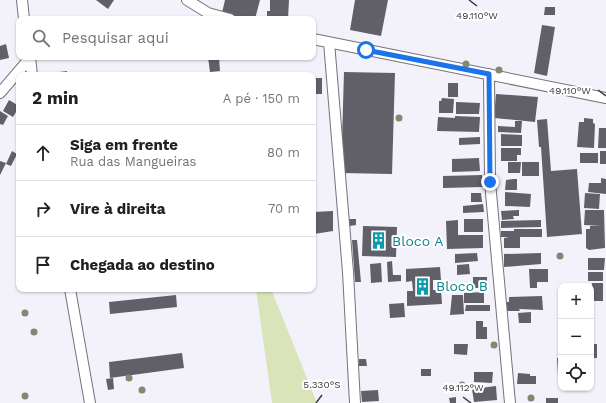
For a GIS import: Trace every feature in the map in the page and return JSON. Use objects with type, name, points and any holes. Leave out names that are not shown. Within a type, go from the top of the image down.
[{"type":"street","points":[[22,0],[24,16]]},
{"type":"street","points":[[187,0],[208,13],[219,16]]},
{"type":"street","points":[[316,40],[606,98]]},
{"type":"street","points":[[329,42],[348,272],[355,403]]},
{"type":"street","points":[[18,72],[28,60]]},
{"type":"street","points":[[30,60],[32,72]]},
{"type":"street","points":[[0,93],[16,74]]},
{"type":"street","points":[[489,74],[490,182],[510,403]]},
{"type":"street","points":[[71,292],[90,403]]},
{"type":"green space","points":[[256,292],[272,292],[317,403],[272,403]]},
{"type":"building","points":[[96,0],[114,0],[108,9]]},
{"type":"building","points":[[225,0],[260,0],[256,16],[234,16],[222,13]]},
{"type":"building","points":[[270,0],[289,0],[288,16],[267,16],[267,11],[270,11]]},
{"type":"building","points":[[355,0],[388,0],[381,36],[350,30]]},
{"type":"building","points":[[545,7],[555,7],[555,15],[544,15]]},
{"type":"building","points":[[542,25],[555,27],[547,76],[534,73]]},
{"type":"building","points":[[6,44],[9,58],[0,60],[0,46]]},
{"type":"building","points":[[208,60],[219,60],[220,71],[210,72]]},
{"type":"building","points":[[344,72],[395,73],[392,174],[341,173]]},
{"type":"building","points":[[316,78],[322,78],[322,94],[316,94]]},
{"type":"building","points":[[448,83],[458,83],[458,97],[448,97]]},
{"type":"building","points":[[496,94],[538,97],[535,122],[494,118]]},
{"type":"building","points":[[442,98],[454,99],[453,113],[439,113],[439,101],[441,101]]},
{"type":"building","points":[[9,100],[16,104],[16,112],[13,117],[3,111]]},
{"type":"building","points":[[456,102],[480,103],[479,114],[456,114]]},
{"type":"building","points":[[0,111],[8,116],[3,125],[0,124]]},
{"type":"building","points":[[455,116],[480,117],[479,132],[437,131],[438,117],[455,118]]},
{"type":"building","points":[[584,118],[593,119],[593,123],[595,124],[594,148],[577,147],[579,122],[584,122]]},
{"type":"building","points":[[547,119],[551,171],[577,169],[582,234],[547,237],[541,147],[539,147],[537,120]]},
{"type":"building","points":[[515,121],[522,121],[521,133],[498,132],[498,126],[515,127]]},
{"type":"building","points":[[599,128],[606,128],[606,148],[598,148]]},
{"type":"building","points":[[501,134],[522,135],[522,146],[501,146]]},
{"type":"building","points":[[480,137],[480,144],[459,145],[459,138]]},
{"type":"building","points":[[501,148],[521,148],[521,155],[517,155],[517,161],[501,161]]},
{"type":"building","points":[[12,151],[16,153],[11,166],[6,164]]},
{"type":"building","points":[[600,151],[606,151],[606,164],[600,164]]},
{"type":"building","points":[[580,153],[598,153],[598,163],[580,163]]},
{"type":"building","points":[[479,158],[480,171],[452,172],[452,159]]},
{"type":"building","points":[[0,161],[6,163],[0,175]]},
{"type":"building","points":[[508,162],[521,162],[520,173],[508,173]]},
{"type":"building","points":[[522,162],[539,162],[539,176],[522,176]]},
{"type":"building","points":[[482,175],[483,187],[443,188],[443,176]]},
{"type":"building","points":[[601,178],[606,179],[606,194],[588,192],[589,183],[601,183]]},
{"type":"building","points":[[517,179],[517,190],[505,190],[506,180]]},
{"type":"building","points":[[505,192],[531,194],[530,207],[505,206]]},
{"type":"building","points":[[471,193],[481,193],[482,202],[471,202]]},
{"type":"building","points":[[585,193],[600,194],[599,209],[584,208]]},
{"type":"building","points":[[483,204],[484,212],[463,213],[463,206]]},
{"type":"building","points":[[519,210],[519,216],[513,216],[514,219],[502,220],[501,211]]},
{"type":"building","points":[[585,210],[604,210],[605,248],[589,250],[586,248],[586,229],[590,229],[590,226],[601,226],[584,225]]},
{"type":"building","points":[[333,211],[333,231],[316,234],[316,212]]},
{"type":"building","points":[[349,219],[356,219],[356,225],[350,226]]},
{"type":"building","points":[[464,219],[483,219],[483,232],[464,232]]},
{"type":"building","points":[[458,220],[458,235],[483,235],[483,248],[447,249],[446,221]]},
{"type":"building","points":[[541,220],[541,227],[501,228],[501,221]]},
{"type":"building","name":"Bloco A","points":[[363,226],[397,227],[396,257],[362,256]]},
{"type":"building","points":[[514,229],[542,229],[542,237],[520,237],[520,248],[504,248],[504,238],[509,237],[501,237],[501,231],[514,231]]},
{"type":"building","points":[[352,240],[357,240],[361,282],[355,282]]},
{"type":"building","points":[[477,253],[478,261],[455,263],[455,254]]},
{"type":"building","points":[[541,253],[541,264],[504,267],[504,254]]},
{"type":"building","points":[[588,258],[605,258],[604,270],[588,270]]},
{"type":"building","points":[[392,261],[393,275],[401,275],[401,281],[388,282],[387,262]]},
{"type":"building","points":[[381,263],[382,282],[371,283],[370,264]]},
{"type":"building","points":[[469,264],[470,274],[457,275],[457,265]]},
{"type":"building","name":"Bloco B","points":[[440,267],[441,280],[433,280],[433,290],[441,290],[442,304],[407,306],[407,291],[413,291],[412,281],[406,282],[406,269]]},
{"type":"building","points":[[529,269],[548,269],[548,282],[537,282],[537,288],[530,288]]},
{"type":"building","points":[[588,272],[603,272],[603,281],[588,281]]},
{"type":"building","points":[[473,277],[487,277],[487,288],[473,288]]},
{"type":"building","points":[[594,283],[603,283],[603,301],[594,301]]},
{"type":"building","points":[[484,292],[484,303],[464,303],[464,293]]},
{"type":"building","points":[[176,295],[177,307],[110,314],[109,302]]},
{"type":"building","points":[[452,295],[463,295],[464,314],[450,315]]},
{"type":"building","points":[[542,296],[543,310],[519,309],[520,311],[504,311],[504,302],[509,302],[509,297]]},
{"type":"building","points":[[404,303],[405,317],[390,318],[389,304]]},
{"type":"building","points":[[466,305],[490,305],[490,311],[465,311]]},
{"type":"building","points":[[531,312],[531,323],[519,323],[518,313]]},
{"type":"building","points":[[476,321],[483,321],[483,327],[487,327],[487,339],[476,339]]},
{"type":"building","points":[[454,344],[468,344],[467,355],[454,354]]},
{"type":"building","points":[[594,344],[597,344],[597,358],[594,358]]},
{"type":"building","points":[[182,353],[184,368],[110,378],[109,362]]},
{"type":"building","points":[[359,359],[366,359],[367,366],[359,366]]},
{"type":"building","points":[[421,369],[431,369],[431,376],[421,376]]},
{"type":"building","points":[[474,372],[493,372],[492,383],[474,382]]},
{"type":"building","points":[[518,373],[536,376],[536,384],[517,384]]},
{"type":"building","points":[[113,378],[114,389],[108,390],[106,379]]},
{"type":"building","points":[[496,386],[497,400],[474,402],[472,389]]},
{"type":"building","points":[[378,390],[379,401],[362,402],[361,391]]},
{"type":"building","points":[[456,397],[456,403],[450,403],[449,398]]},
{"type":"building","points":[[546,398],[558,398],[558,403],[546,403]]},
{"type":"place","name":"Bloco A","points":[[379,241]]},
{"type":"place","name":"Bloco B","points":[[423,286]]},
{"type":"route","points":[[366,50],[489,74],[490,182]]}]
